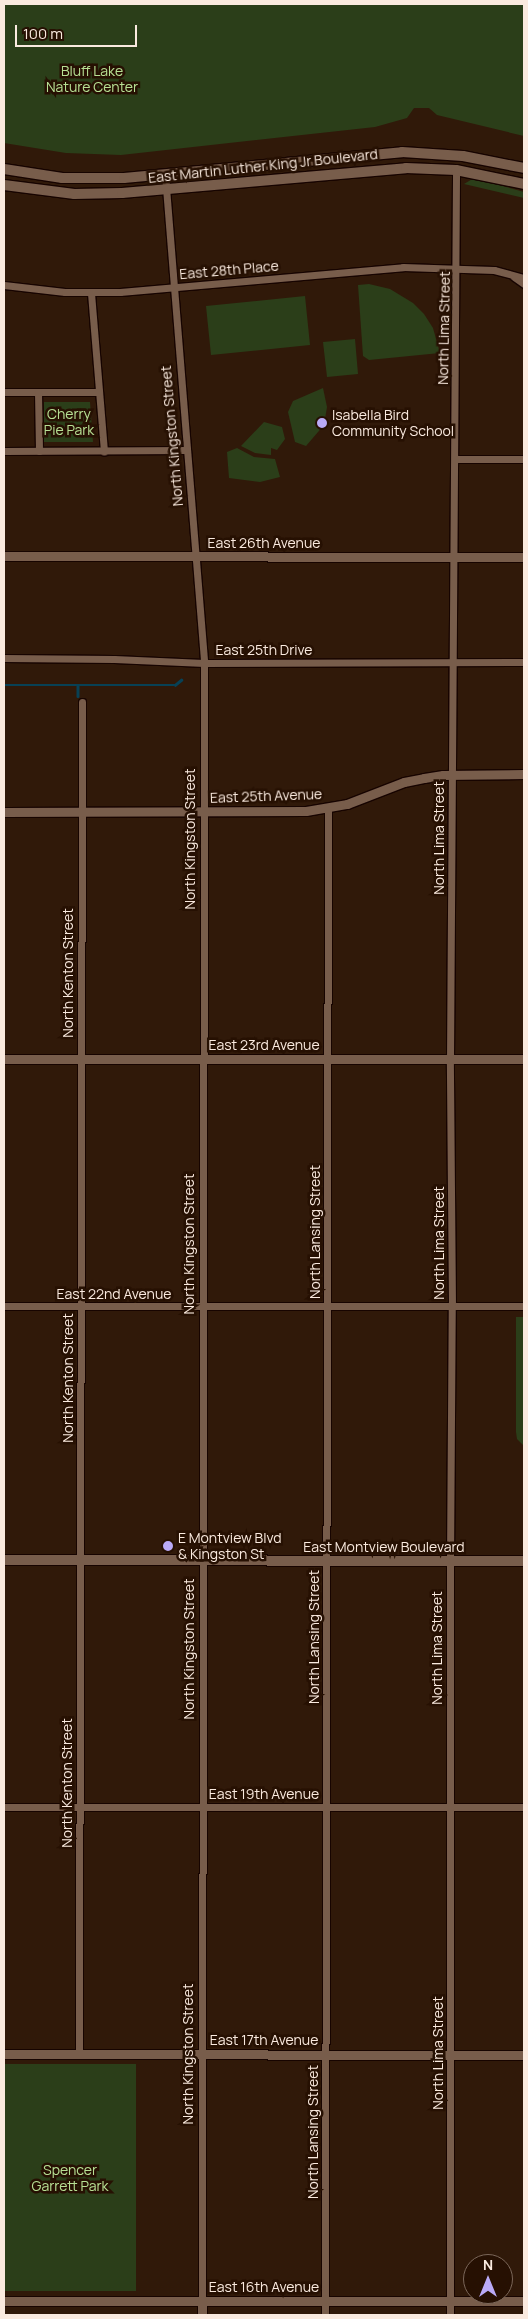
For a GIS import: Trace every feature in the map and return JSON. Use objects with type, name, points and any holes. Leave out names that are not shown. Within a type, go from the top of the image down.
[{"type":"main road","name":"East Martin Luther King Jr Boulevard","points":[[4,169],[92,179],[165,175],[402,152],[463,156],[524,168]]},
{"type":"main road","name":"East Martin Luther King Jr Boulevard","points":[[4,185],[74,194],[122,194],[388,168],[456,170],[524,184]]},
{"type":"main road","name":"East Montview Boulevard","points":[[4,1560],[524,1561]]},
{"type":"street","name":"North Lima Street","points":[[450,2315],[452,1306],[450,1059],[457,268],[456,170]]},
{"type":"street","name":"North Kingston Street","points":[[165,175],[204,663],[202,2315]]},
{"type":"street","name":"East 28th Place","points":[[4,285],[91,293],[383,268],[457,268],[507,273],[524,278]]},
{"type":"street","points":[[507,273],[524,284]]},
{"type":"street","points":[[91,293],[104,451]]},
{"type":"street","points":[[4,392],[99,392]]},
{"type":"street","points":[[38,392],[39,451]]},
{"type":"street","points":[[4,451],[187,450]]},
{"type":"street","points":[[455,459],[524,459]]},
{"type":"street","name":"East 26th Avenue","points":[[4,556],[524,557]]},
{"type":"street","name":"East 25th Drive","points":[[4,658],[114,659],[204,663],[524,662]]},
{"type":"street","name":"North Kenton Street","points":[[79,2054],[82,702]]},
{"type":"street","name":"East 25th Avenue","points":[[4,812],[306,811],[328,808],[404,782],[452,775],[524,774]]},
{"type":"street","name":"North Lansing Street","points":[[325,2315],[328,808]]},
{"type":"street","name":"East 23rd Avenue","points":[[4,1059],[524,1059]]},
{"type":"street","name":"East 22nd Avenue","points":[[4,1306],[524,1306]]},
{"type":"street","name":"East 19th Avenue","points":[[4,1807],[524,1807]]},
{"type":"street","name":"East 17th Avenue","points":[[4,2054],[524,2055]]},
{"type":"street","name":"East 16th Avenue","points":[[4,2301],[524,2301]]},
{"type":"green space","name":"Bluff Lake Nature Center","points":[[4,4],[524,4],[524,136],[437,115],[429,108],[414,108],[407,118],[375,127],[121,155],[66,153],[4,143]]},
{"type":"green space","points":[[474,178],[524,192],[524,198],[464,184]]},
{"type":"green space","points":[[369,284],[390,289],[413,303],[424,314],[433,328],[440,353],[369,360],[363,356],[358,285]]},
{"type":"green space","points":[[305,296],[310,345],[211,355],[206,306]]},
{"type":"green space","points":[[355,339],[358,374],[327,377],[323,342]]},
{"type":"green space","points":[[323,388],[327,407],[324,425],[306,446],[295,442],[288,412],[293,401]]},
{"type":"green space","name":"Cherry Pie Park","points":[[44,402],[90,402],[93,442],[44,442]]},
{"type":"green space","points":[[264,422],[282,427],[285,439],[277,450],[271,448],[271,455],[255,453],[241,446]]},
{"type":"green space","points":[[237,448],[254,457],[275,459],[280,477],[260,482],[229,478],[227,452]]},
{"type":"green space","points":[[516,1317],[524,1317],[524,1446],[517,1439],[516,1432]]},
{"type":"green space","name":"Spencer Garrett Park","points":[[4,2064],[136,2064],[136,2291],[4,2291]]},
{"type":"waterway","points":[[4,685],[175,685],[181,680]]},
{"type":"waterway","points":[[78,685],[78,696]]},
{"type":"place","name":"Isabella Bird Community School","points":[[322,423]]},
{"type":"place","name":"E Montview Blvd & Kingston St","points":[[168,1546]]}]
